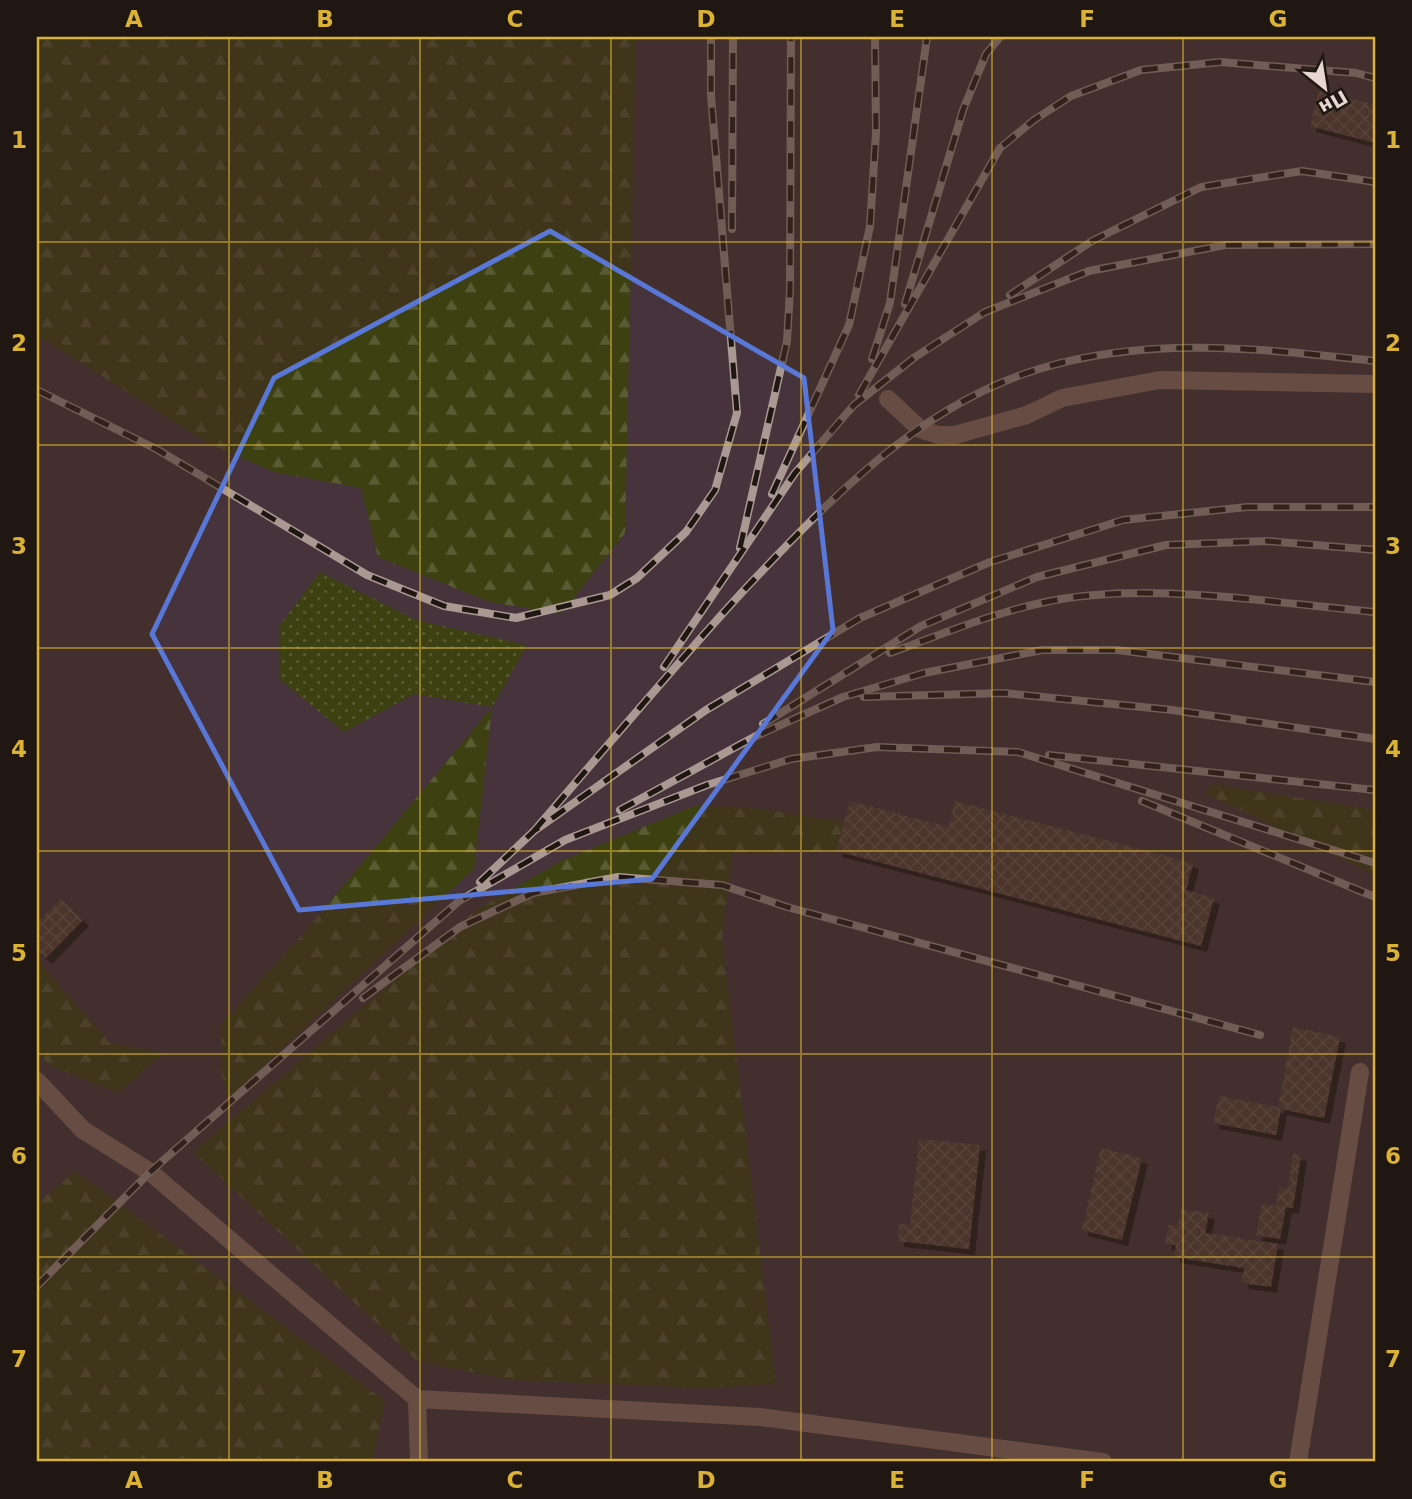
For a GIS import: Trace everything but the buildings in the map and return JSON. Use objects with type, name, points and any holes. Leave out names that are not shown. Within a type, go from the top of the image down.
[{"type":"lane","points":[[888,399],[920,429],[938,435],[955,435],[1027,415],[1062,398],[1160,380],[1375,384]]},
{"type":"lane","points":[[1298,1462],[1360,1072]]},
{"type":"lane","points":[[37,1082],[83,1130],[150,1172],[417,1399],[760,1417],[1103,1462]]},
{"type":"lane","points":[[417,1399],[419,1462]]},
{"type":"highlighted area","points":[[550,231],[804,378],[833,630],[652,879],[299,910],[152,634],[274,378]]},
{"type":"shaded area","points":[[37,37],[1375,37],[1375,1462],[37,1462]]},
{"type":"green space","points":[[37,37],[636,37],[625,533],[561,614],[490,602],[378,557],[361,488],[274,472],[206,442],[37,335]]},
{"type":"green space","points":[[320,572],[416,620],[527,645],[492,707],[414,694],[344,732],[279,679],[280,625]]},
{"type":"green space","points":[[492,707],[474,869],[228,1099],[221,1071],[222,1023],[303,934]]},
{"type":"green space","points":[[1213,784],[1375,810],[1375,875],[1204,793]]},
{"type":"green space","points":[[694,806],[745,807],[844,822],[836,851],[732,854],[722,939],[776,1384],[710,1388],[512,1380],[417,1361],[193,1152],[476,910],[559,862]]},
{"type":"green space","points":[[37,960],[110,1043],[164,1053],[118,1093],[50,1066],[37,1052]]},
{"type":"green space","points":[[75,1171],[385,1401],[372,1462],[37,1462],[37,1204]]},
{"type":"railway","points":[[37,390],[158,450],[367,575],[444,606],[516,618],[610,595],[637,578],[686,532],[715,490],[737,413],[711,95],[711,37]]},
{"type":"railway","points":[[732,229],[733,37]]},
{"type":"railway","points":[[740,548],[787,341],[790,290],[791,37]]},
{"type":"railway","points":[[772,494],[849,325],[870,226],[876,133],[875,37]]},
{"type":"railway","points":[[872,359],[890,303],[927,37]]},
{"type":"railway","points":[[905,304],[963,110],[986,54],[1000,37]]},
{"type":"railway","points":[[859,395],[1000,148],[1034,120],[1071,96],[1141,70],[1221,62],[1356,73],[1375,78]]},
{"type":"railway","points":[[1010,295],[1092,241],[1201,187],[1302,171],[1375,182]]},
{"type":"railway","points":[[664,667],[795,473],[854,405],[915,357],[985,312],[1089,271],[1225,245],[1375,244]]},
{"type":"railway","points":[[534,831],[692,648],[810,522],[879,459],[955,406],[996,385],[1039,369],[1080,358],[1122,352],[1164,348],[1249,349],[1375,361]]},
{"type":"railway","points":[[480,882],[534,831],[706,710],[860,618],[990,562],[1123,520],[1247,507],[1375,507]]},
{"type":"railway","points":[[763,724],[921,626],[1037,577],[1166,545],[1267,541],[1375,550]]},
{"type":"railway","points":[[890,653],[1003,613],[1081,596],[1165,593],[1375,612]]},
{"type":"railway","points":[[620,810],[754,737],[843,697],[924,673],[1042,650],[1117,650],[1375,682]]},
{"type":"railway","points":[[864,697],[1004,693],[1172,710],[1375,739]]},
{"type":"railway","points":[[37,1286],[150,1172],[459,901],[565,840],[707,785],[791,759],[877,747],[1018,752],[1375,863]]},
{"type":"railway","points":[[1049,755],[1375,790]]},
{"type":"railway","points":[[1142,801],[1375,897]]},
{"type":"railway","points":[[363,998],[460,927],[533,893],[618,877],[722,885],[787,907],[1260,1035]]}]
